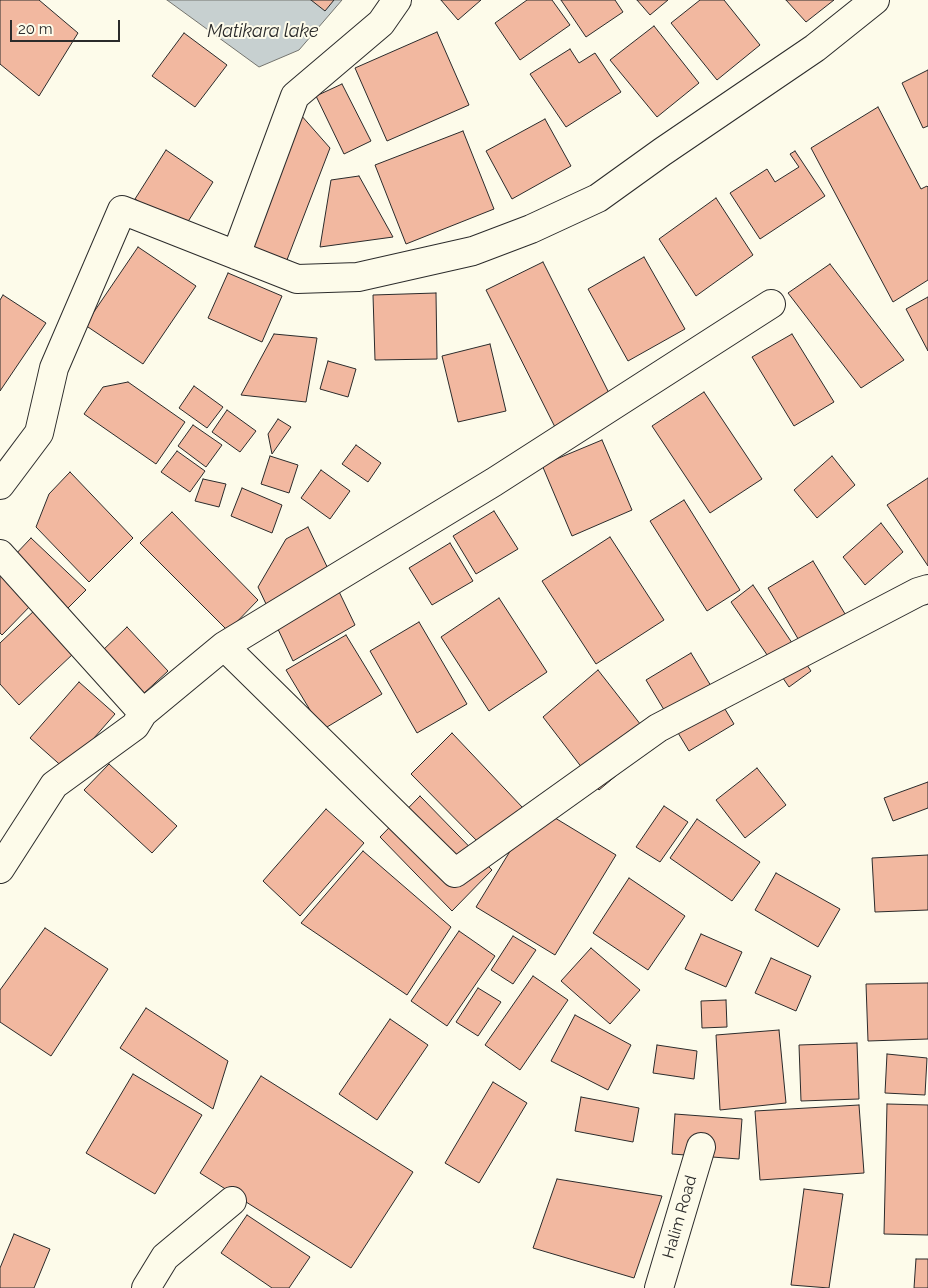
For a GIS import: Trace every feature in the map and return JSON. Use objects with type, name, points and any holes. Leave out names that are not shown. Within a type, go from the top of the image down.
[{"type":"street","points":[[236,255],[295,96],[381,23],[397,0]]},
{"type":"street","points":[[0,485],[39,433],[54,368],[122,210],[297,279],[358,278],[473,251],[531,229],[598,198],[815,48],[875,0]]},
{"type":"street","points":[[0,869],[54,785],[135,726],[143,713],[224,646],[494,482],[771,304]]},
{"type":"street","points":[[0,554],[143,713]]},
{"type":"street","points":[[224,646],[454,872],[658,728],[918,592],[928,589]]},
{"type":"street","name":"Halim Road","points":[[660,1288],[701,1147]]},
{"type":"street","points":[[146,1288],[165,1257],[232,1201]]},
{"type":"water","name":"Matikara lake","points":[[167,0],[342,0],[299,50],[259,67]]},
{"type":"building","points":[[0,0],[39,0],[78,33],[39,96],[0,64]]},
{"type":"building","points":[[311,0],[334,0],[325,11]]},
{"type":"building","points":[[441,0],[481,0],[458,20]]},
{"type":"building","points":[[527,0],[552,0],[570,25],[520,60],[495,23]]},
{"type":"building","points":[[561,0],[615,0],[623,12],[586,37]]},
{"type":"building","points":[[637,0],[668,0],[650,15]]},
{"type":"building","points":[[700,0],[724,0],[760,45],[717,80],[671,23]]},
{"type":"building","points":[[786,0],[834,0],[806,22]]},
{"type":"building","points":[[654,26],[699,83],[657,117],[610,60]]},
{"type":"building","points":[[437,32],[469,105],[387,141],[355,68]]},
{"type":"building","points":[[184,33],[227,65],[195,107],[152,76]]},
{"type":"building","points":[[570,49],[579,63],[595,53],[621,92],[566,127],[530,74]]},
{"type":"building","points":[[928,70],[928,126],[923,128],[902,83]]},
{"type":"building","points":[[342,84],[371,141],[344,154],[316,96]]},
{"type":"building","points":[[878,107],[921,189],[928,187],[928,280],[893,302],[811,148]]},
{"type":"building","points":[[300,114],[330,148],[285,265],[247,252]]},
{"type":"building","points":[[545,119],[571,166],[512,199],[486,151]]},
{"type":"building","points":[[463,131],[494,209],[406,244],[375,165]]},
{"type":"building","points":[[166,150],[213,182],[182,231],[135,199]]},
{"type":"building","points":[[795,151],[825,196],[760,239],[730,193],[767,169],[775,182],[799,167],[790,154]]},
{"type":"building","points":[[359,176],[393,237],[320,247],[331,180]]},
{"type":"building","points":[[716,198],[753,255],[696,296],[659,239]]},
{"type":"building","points":[[138,247],[196,286],[143,364],[85,325]]},
{"type":"building","points":[[644,257],[685,329],[628,361],[588,289]]},
{"type":"building","points":[[543,262],[618,411],[561,439],[486,290]]},
{"type":"building","points":[[830,264],[904,360],[861,388],[788,293]]},
{"type":"building","points":[[228,273],[282,296],[262,342],[208,318]]},
{"type":"building","points":[[436,293],[437,359],[375,360],[373,295]]},
{"type":"building","points":[[3,295],[46,323],[0,391],[0,300]]},
{"type":"building","points":[[928,297],[928,351],[906,309]]},
{"type":"building","points":[[274,334],[317,338],[306,402],[241,395]]},
{"type":"building","points":[[792,334],[834,402],[794,426],[752,357]]},
{"type":"building","points":[[490,344],[506,411],[458,422],[442,356]]},
{"type":"building","points":[[328,361],[356,369],[348,397],[320,389]]},
{"type":"building","points":[[128,382],[185,422],[156,464],[84,414],[103,387]]},
{"type":"building","points":[[194,386],[223,407],[207,428],[179,408]]},
{"type":"building","points":[[704,392],[762,479],[710,513],[652,426]]},
{"type":"building","points":[[227,410],[256,431],[240,452],[212,432]]},
{"type":"building","points":[[278,419],[291,427],[272,454],[268,434]]},
{"type":"building","points":[[193,425],[222,445],[206,467],[178,446]]},
{"type":"building","points":[[602,440],[632,510],[572,536],[542,465]]},
{"type":"building","points":[[356,445],[381,463],[368,482],[342,464]]},
{"type":"building","points":[[177,451],[205,471],[190,492],[161,472]]},
{"type":"building","points":[[270,456],[298,465],[289,493],[261,484]]},
{"type":"building","points":[[832,456],[855,485],[817,518],[794,490]]},
{"type":"building","points":[[321,470],[350,491],[330,519],[301,498]]},
{"type":"building","points":[[70,472],[133,538],[89,582],[36,527],[49,494]]},
{"type":"building","points":[[928,478],[928,566],[887,505]]},
{"type":"building","points":[[203,479],[226,484],[219,507],[195,501]]},
{"type":"building","points":[[242,488],[282,505],[272,533],[231,516]]},
{"type":"building","points":[[684,500],[740,590],[707,611],[650,521]]},
{"type":"building","points":[[494,511],[518,549],[476,574],[453,536]]},
{"type":"building","points":[[172,512],[258,600],[228,631],[140,543]]},
{"type":"building","points":[[881,523],[903,552],[865,585],[843,557]]},
{"type":"building","points":[[308,527],[355,625],[293,661],[258,587],[286,539]]},
{"type":"building","points":[[610,537],[664,620],[596,664],[542,581]]},
{"type":"building","points":[[31,538],[86,590],[67,609],[13,557]]},
{"type":"building","points":[[450,543],[473,581],[432,605],[409,568]]},
{"type":"building","points":[[813,561],[856,632],[810,659],[768,588]]},
{"type":"building","points":[[0,571],[35,601],[2,635],[0,633]]},
{"type":"building","points":[[753,585],[811,671],[789,687],[731,602]]},
{"type":"building","points":[[499,598],[547,672],[489,711],[441,637]]},
{"type":"building","points":[[36,609],[74,653],[19,705],[0,684],[0,643]]},
{"type":"building","points":[[419,622],[467,704],[417,733],[370,651]]},
{"type":"building","points":[[127,627],[168,671],[142,695],[101,652]]},
{"type":"building","points":[[346,635],[382,694],[322,730],[286,670]]},
{"type":"building","points":[[691,653],[734,724],[689,751],[646,680]]},
{"type":"building","points":[[598,670],[655,743],[599,790],[543,717]]},
{"type":"building","points":[[79,682],[115,714],[66,770],[30,738]]},
{"type":"building","points":[[452,733],[523,808],[484,848],[411,774]]},
{"type":"building","points":[[109,764],[177,826],[152,853],[84,790]]},
{"type":"building","points":[[757,768],[786,805],[745,838],[716,800]]},
{"type":"building","points":[[928,782],[928,808],[893,821],[884,798]]},
{"type":"building","points":[[420,796],[492,870],[452,911],[380,837]]},
{"type":"building","points":[[664,806],[688,822],[660,862],[636,847]]},
{"type":"building","points":[[537,807],[616,855],[555,955],[476,907]]},
{"type":"building","points":[[326,809],[364,843],[300,916],[263,881]]},
{"type":"building","points":[[697,819],[760,862],[732,901],[670,858]]},
{"type":"building","points":[[363,851],[451,927],[407,995],[301,923]]},
{"type":"building","points":[[928,855],[928,910],[875,912],[872,858]]},
{"type":"building","points":[[776,873],[840,909],[818,947],[755,910]]},
{"type":"building","points":[[629,878],[685,916],[648,970],[593,933]]},
{"type":"building","points":[[45,928],[108,969],[51,1056],[0,1022],[0,990]]},
{"type":"building","points":[[459,931],[495,956],[447,1026],[411,1001]]},
{"type":"building","points":[[701,934],[742,952],[726,987],[685,969]]},
{"type":"building","points":[[513,936],[536,950],[513,984],[491,970]]},
{"type":"building","points":[[591,948],[640,990],[610,1024],[561,981]]},
{"type":"building","points":[[771,958],[811,976],[796,1011],[755,993]]},
{"type":"building","points":[[533,976],[568,1000],[520,1070],[485,1045]]},
{"type":"building","points":[[928,983],[928,1039],[868,1041],[866,984]]},
{"type":"building","points":[[478,988],[501,1002],[478,1036],[456,1022]]},
{"type":"building","points":[[726,1000],[727,1027],[702,1028],[701,1001]]},
{"type":"building","points":[[146,1008],[228,1061],[213,1109],[120,1048]]},
{"type":"building","points":[[575,1015],[631,1045],[608,1090],[551,1061]]},
{"type":"building","points":[[390,1019],[428,1045],[377,1120],[339,1094]]},
{"type":"building","points":[[779,1030],[786,1103],[720,1110],[716,1035]]},
{"type":"building","points":[[857,1043],[859,1099],[801,1101],[799,1045]]},
{"type":"building","points":[[657,1045],[697,1051],[694,1079],[653,1073]]},
{"type":"building","points":[[887,1054],[927,1058],[925,1095],[885,1093]]},
{"type":"building","points":[[133,1074],[202,1115],[155,1194],[86,1153]]},
{"type":"building","points":[[261,1076],[413,1172],[351,1268],[200,1173]]},
{"type":"building","points":[[493,1082],[527,1103],[479,1183],[445,1163]]},
{"type":"building","points":[[581,1097],[639,1108],[633,1142],[575,1131]]},
{"type":"building","points":[[887,1104],[928,1105],[928,1235],[884,1234]]},
{"type":"building","points":[[859,1105],[864,1173],[760,1180],[755,1111]]},
{"type":"building","points":[[675,1114],[742,1119],[739,1159],[672,1154]]},
{"type":"building","points":[[557,1179],[662,1196],[634,1278],[533,1248]]},
{"type":"building","points":[[804,1189],[843,1194],[829,1288],[791,1285]]},
{"type":"building","points":[[247,1215],[310,1257],[289,1288],[272,1288],[221,1253]]},
{"type":"building","points":[[14,1234],[50,1249],[34,1288],[0,1288],[0,1268]]},
{"type":"building","points":[[916,1259],[928,1259],[928,1288],[914,1288]]}]
